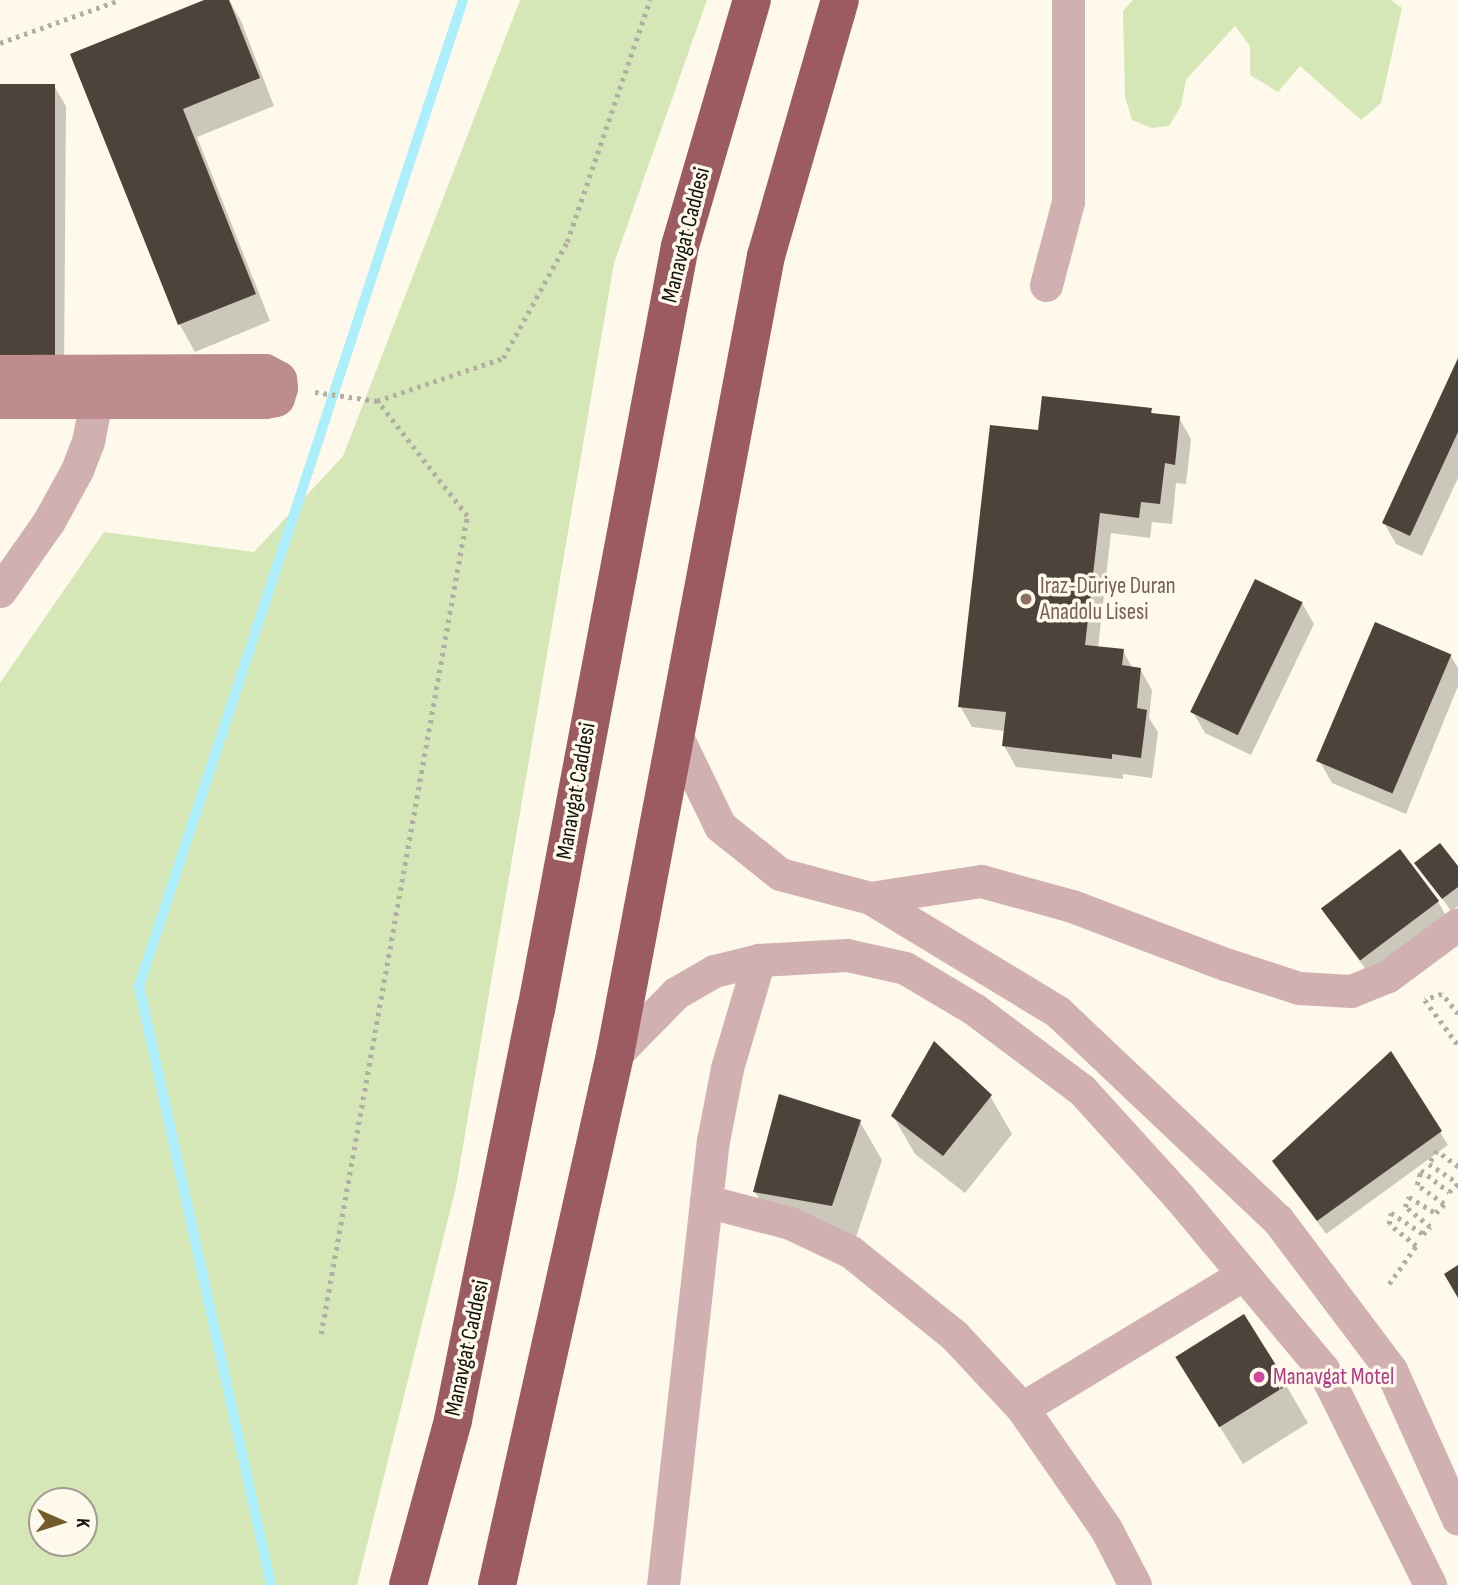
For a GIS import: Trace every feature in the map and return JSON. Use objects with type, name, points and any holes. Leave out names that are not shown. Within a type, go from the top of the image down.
[{"type":"highway","name":"Manavgat Caddesi","points":[[408,1585],[461,1379],[536,1010],[680,246],[751,0]]},
{"type":"highway","points":[[497,1585],[615,1055],[766,256],[840,0]]},
{"type":"street","points":[[1046,285],[1068,202],[1068,0]]},
{"type":"street","points":[[0,374],[265,373],[278,380],[279,388],[275,398],[266,400],[0,400]]},
{"type":"street","points":[[0,592],[49,520],[76,470],[88,442],[96,400]]},
{"type":"street","points":[[676,735],[720,826],[780,874],[870,898],[1058,1012],[1278,1220],[1391,1370],[1458,1519]]},
{"type":"street","points":[[870,898],[981,881],[1072,906],[1225,964],[1299,988],[1351,991],[1388,976],[1458,924]]},
{"type":"street","points":[[615,1055],[676,993],[714,971],[759,960],[847,955],[905,968],[974,1009],[1082,1090],[1324,1369],[1430,1585]]},
{"type":"street","points":[[663,1585],[712,1141],[727,1068],[759,960]]},
{"type":"street","points":[[706,1200],[790,1223],[851,1252],[954,1335],[1022,1408],[1106,1529],[1135,1585]]},
{"type":"street","points":[[1022,1408],[1244,1275]]},
{"type":"path","points":[[0,43],[120,0]]},
{"type":"path","points":[[279,388],[377,401],[503,358],[567,242],[650,0]]},
{"type":"path","points":[[321,1334],[467,516],[377,401]]},
{"type":"path","points":[[1458,1014],[1443,994],[1425,1000],[1458,1045]]},
{"type":"path","points":[[1389,1284],[1416,1246],[1389,1224],[1391,1213],[1423,1234],[1430,1227],[1405,1207],[1409,1197],[1436,1213],[1444,1204],[1417,1185],[1421,1170],[1449,1192],[1458,1183],[1429,1164],[1437,1151],[1458,1167]]},
{"type":"green space","points":[[520,0],[707,0],[614,263],[456,1187],[357,1585],[0,1585],[0,683],[104,532],[254,552],[343,456]]},
{"type":"green space","points":[[1133,0],[1391,0],[1402,8],[1381,103],[1361,120],[1300,66],[1278,92],[1250,75],[1250,46],[1235,26],[1186,80],[1181,106],[1169,126],[1152,128],[1132,120],[1125,97],[1123,11]]},
{"type":"building","points":[[204,0],[229,0],[260,78],[183,109],[256,294],[178,325],[70,54]]},
{"type":"building","points":[[0,84],[55,84],[55,356],[0,356]]},
{"type":"building","points":[[1458,358],[1458,432],[1410,536],[1382,523]]},
{"type":"building","name":"Iraz-Düriye Duran Anadolu Lisesi","points":[[1042,396],[1152,408],[1151,413],[1180,416],[1175,465],[1165,463],[1160,504],[1141,502],[1139,518],[1100,513],[1085,645],[1124,649],[1122,665],[1141,668],[1137,708],[1147,710],[1141,758],[1112,754],[1112,759],[1002,746],[1006,712],[958,707],[990,425],[1038,430]]},
{"type":"building","points":[[1255,579],[1303,602],[1238,735],[1190,712]]},
{"type":"building","points":[[1375,622],[1451,654],[1392,793],[1316,761]]},
{"type":"building","points":[[1440,843],[1458,866],[1458,887],[1442,899],[1414,863]]},
{"type":"building","points":[[1400,849],[1439,901],[1360,960],[1321,909]]},
{"type":"building","points":[[934,1041],[992,1095],[943,1156],[891,1116]]},
{"type":"building","points":[[1391,1051],[1442,1131],[1317,1221],[1272,1161]]},
{"type":"building","points":[[779,1094],[861,1120],[832,1206],[753,1192]]},
{"type":"building","points":[[1458,1265],[1458,1298],[1444,1274]]},
{"type":"building","points":[[1244,1314],[1288,1384],[1219,1427],[1175,1357]]},
{"type":"waterway","points":[[271,1585],[139,986],[463,0]]},
{"type":"place","name":"Iraz-Düriye Duran Anadolu Lisesi","points":[[1026,599]]},
{"type":"place","name":"Manavgat Motel","points":[[1259,1377]]}]
